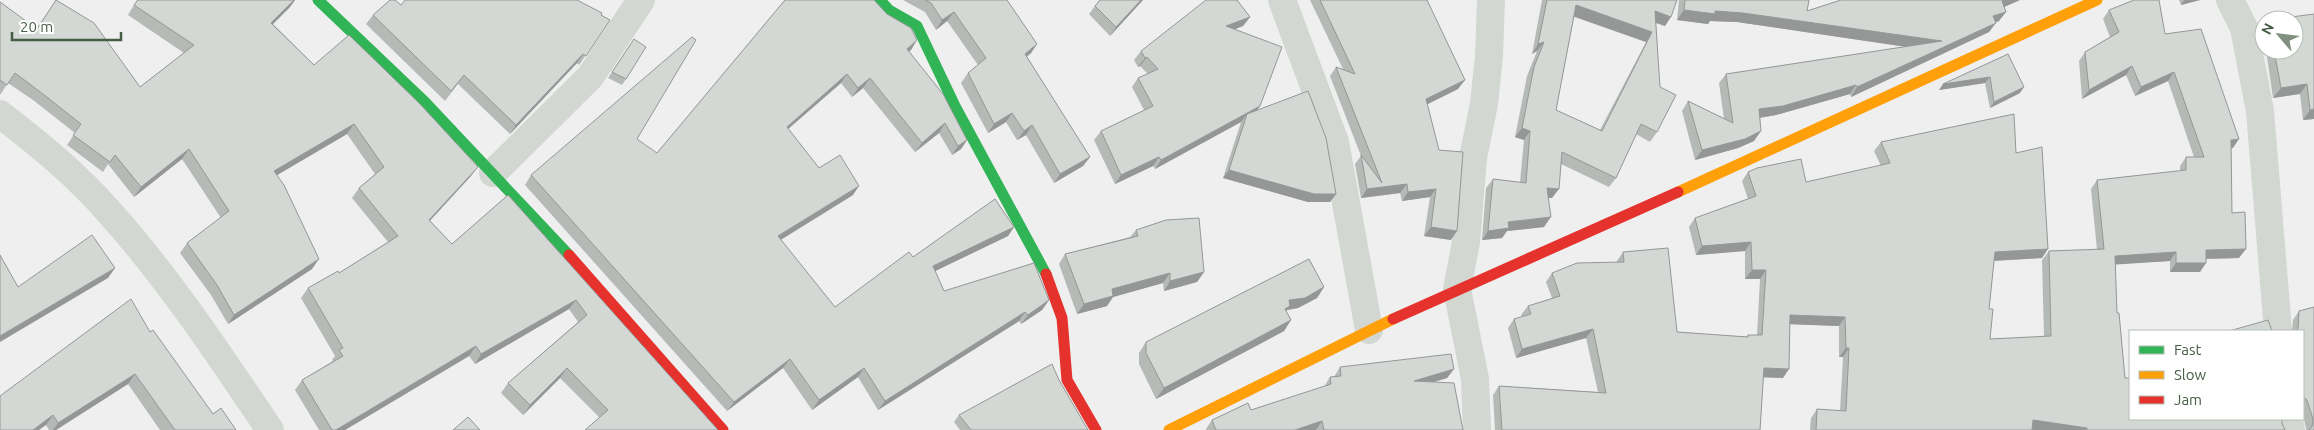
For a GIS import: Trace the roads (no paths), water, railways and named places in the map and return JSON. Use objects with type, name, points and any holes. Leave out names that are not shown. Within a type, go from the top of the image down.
[{"type":"street","points":[[318,0],[360,38],[527,207],[723,430]]},
{"type":"street","points":[[493,173],[590,77],[641,0]]},
{"type":"street","points":[[880,0],[889,10],[917,26],[955,106],[1046,273],[1062,318],[1067,380],[1096,430]]},
{"type":"street","points":[[1282,0],[1335,142],[1369,330]]},
{"type":"street","points":[[1477,430],[1474,379],[1457,289],[1466,242],[1473,158],[1484,104],[1489,56],[1491,0]]},
{"type":"street","points":[[1169,430],[1369,330],[1457,289],[1746,162],[2097,0]]},
{"type":"street","points":[[2230,0],[2244,28],[2260,111],[2278,330]]},
{"type":"street","points":[[0,114],[50,153],[110,212],[205,333],[270,430]]}]
